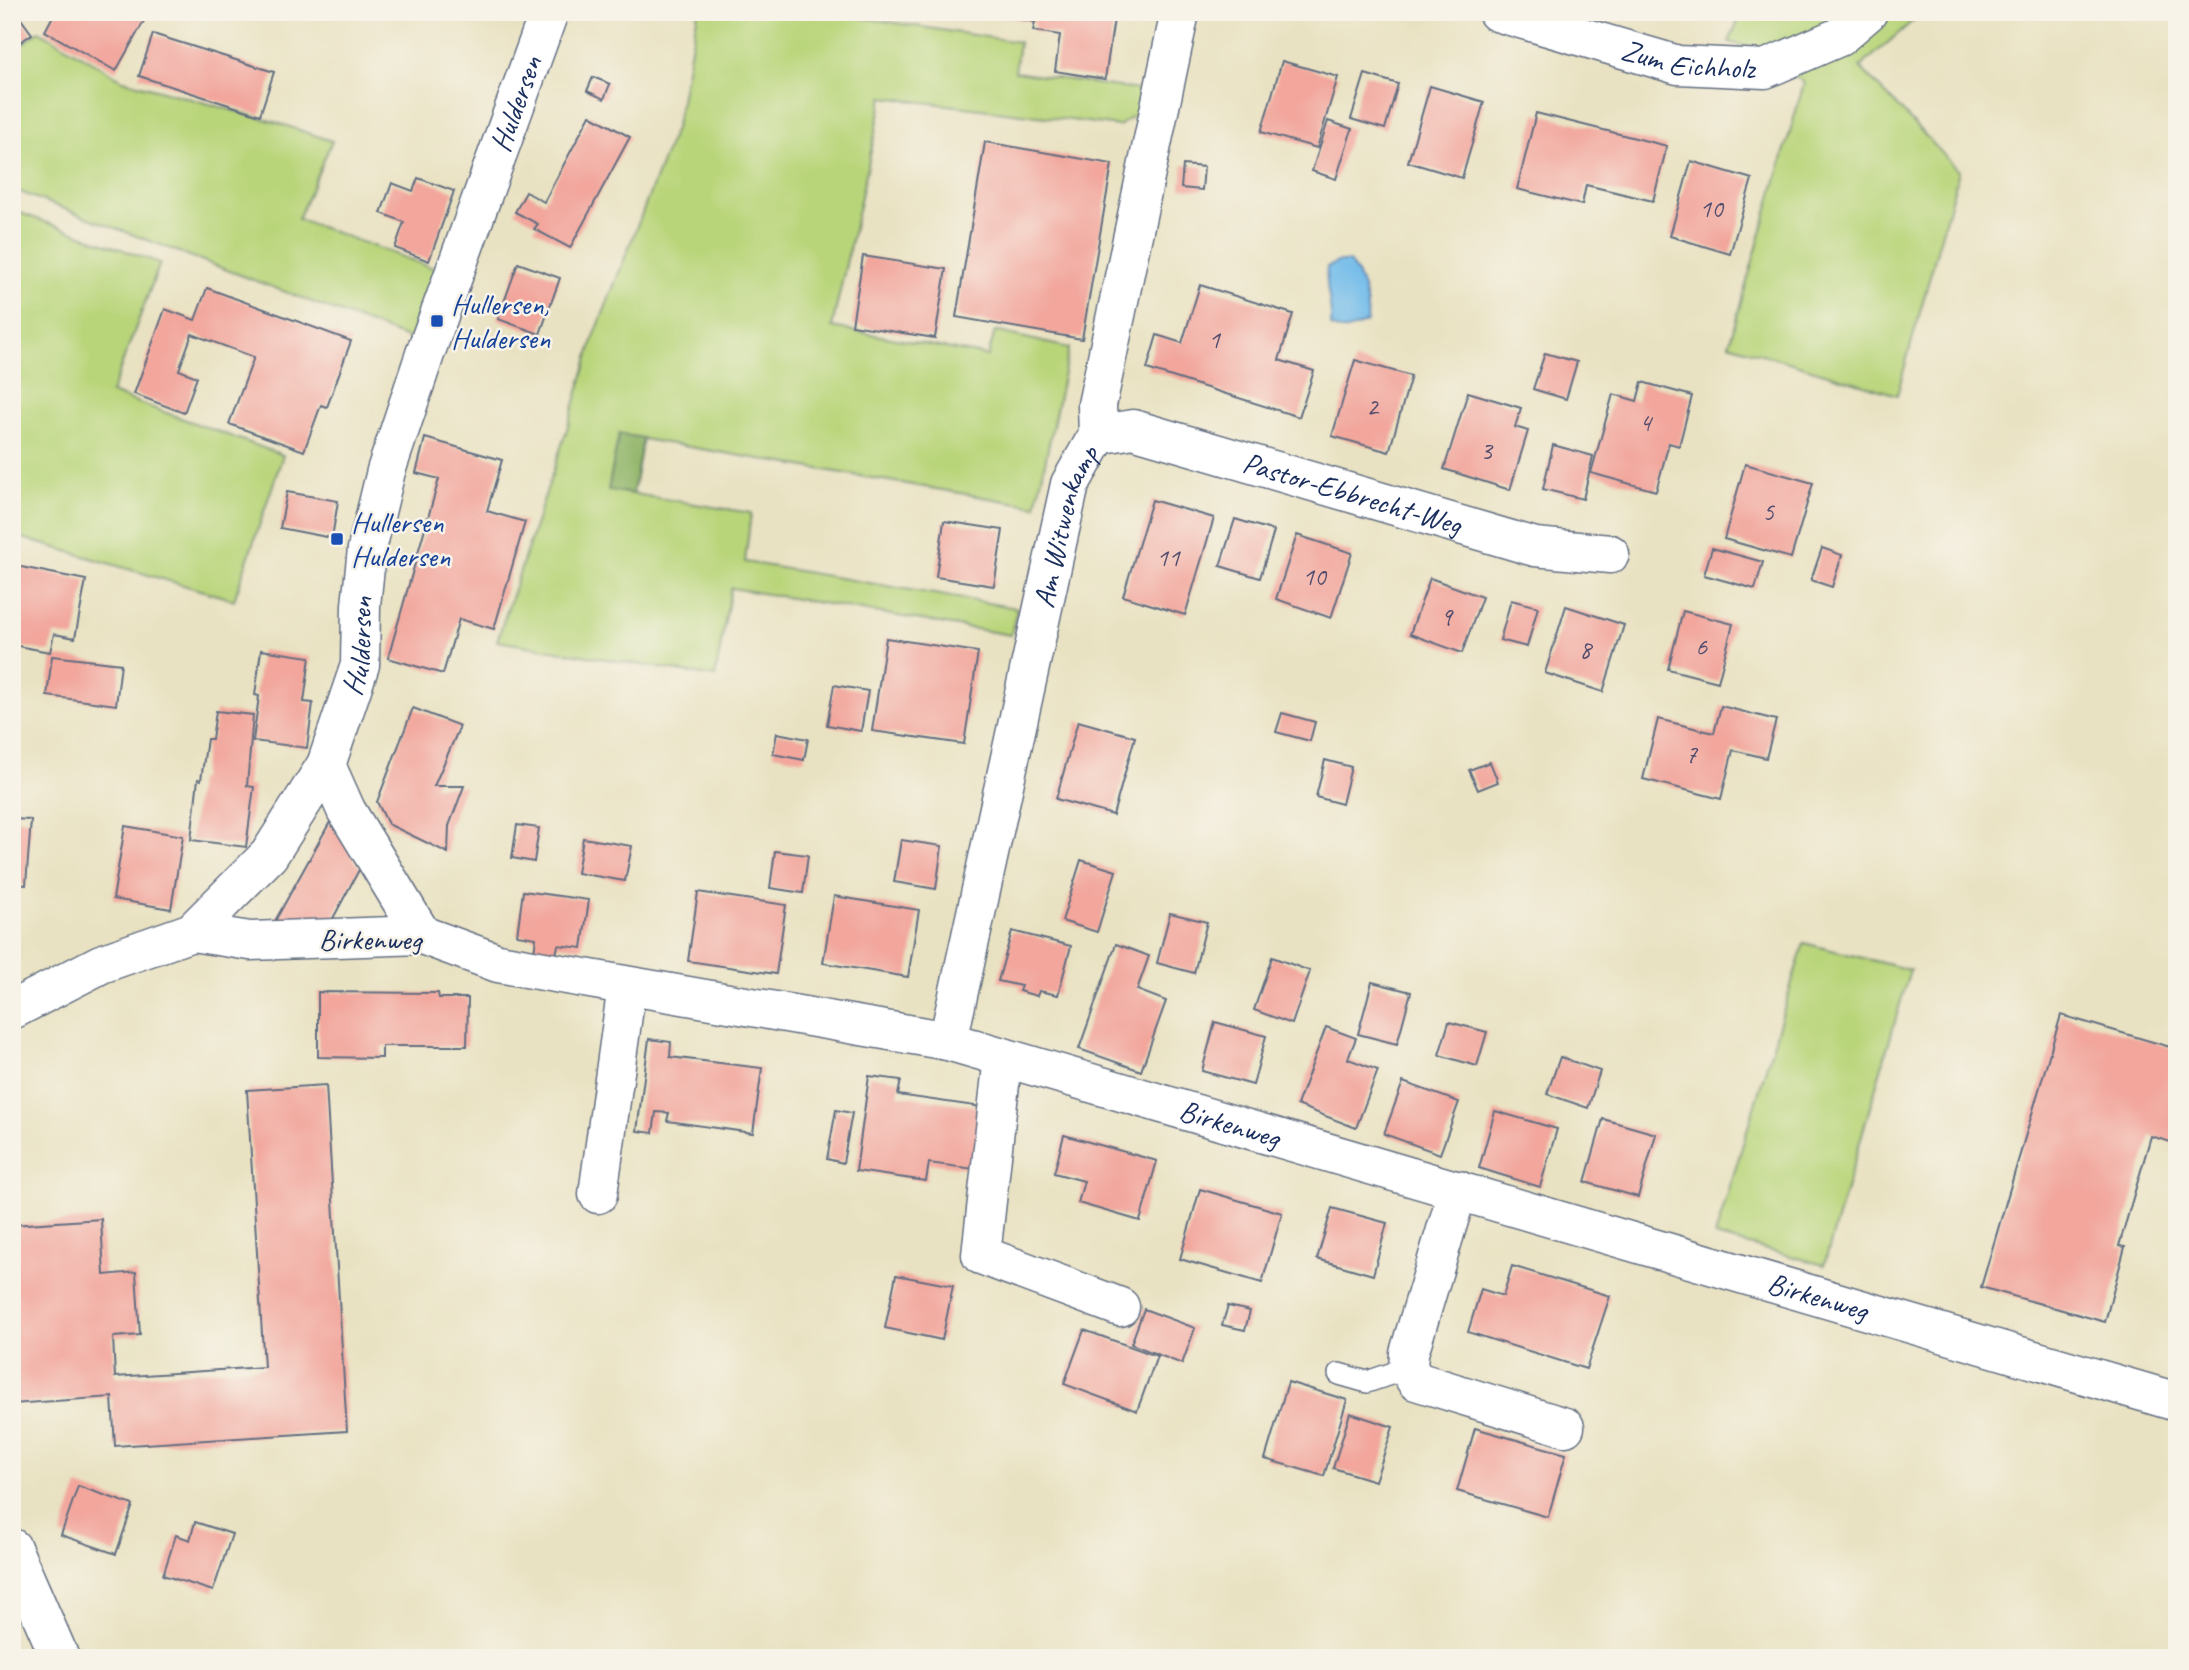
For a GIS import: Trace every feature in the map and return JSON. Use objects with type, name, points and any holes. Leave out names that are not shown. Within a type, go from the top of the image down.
[{"type":"street","name":"Huldersen","points":[[12,1010],[101,964],[192,932],[269,855],[326,765],[360,665],[367,549],[386,471],[425,354],[549,12]]},
{"type":"street","name":"Am Witwenkamp","points":[[948,1041],[1070,484],[1098,435],[1097,405],[1180,12]]},
{"type":"street","name":"Zum Eichholz","points":[[1497,12],[1678,65],[1765,69],[1839,37],[1868,12]]},
{"type":"street","name":"Pastor-Ebbrecht-Weg","points":[[1098,435],[1133,429],[1535,547],[1610,554]]},
{"type":"street","points":[[326,765],[346,810],[422,934]]},
{"type":"street","name":"Birkenweg","points":[[192,932],[250,941],[422,934],[498,963],[948,1041],[2177,1402]]},
{"type":"street","points":[[598,1194],[627,986]]},
{"type":"street","points":[[1003,1057],[981,1255],[1121,1307]]},
{"type":"street","points":[[1458,1190],[1409,1353],[1408,1368],[1416,1381],[1565,1427]]},
{"type":"street","points":[[12,1548],[60,1658]]},
{"type":"lane","points":[[1339,1374],[1367,1382],[1408,1368]]},
{"type":"green space","points":[[698,12],[825,12],[1019,42],[1015,72],[1146,91],[1140,111],[1119,126],[883,97],[832,327],[988,356],[995,331],[1069,348],[1036,506],[619,435],[609,490],[751,513],[745,562],[1017,608],[1011,635],[731,588],[715,677],[497,641],[568,426],[594,337],[676,126]]},
{"type":"green space","points":[[1742,12],[1923,12],[1860,67],[1959,171],[1897,395],[1729,344],[1804,83],[1764,51],[1729,42]]},
{"type":"green space","points":[[39,31],[123,80],[275,122],[332,141],[298,219],[436,269],[410,339],[12,189],[12,52]]},
{"type":"green space","points":[[12,210],[160,263],[111,393],[283,455],[234,600],[12,535]]},
{"type":"green space","points":[[619,434],[643,438],[633,494],[608,490]]},
{"type":"green space","points":[[1804,943],[1910,970],[1824,1265],[1715,1236]]},
{"type":"water","points":[[1338,262],[1349,262],[1354,268],[1364,290],[1367,307],[1367,322],[1345,330],[1331,326],[1327,267]]},
{"type":"building","points":[[12,12],[16,12],[32,34],[12,48]]},
{"type":"building","points":[[55,12],[149,12],[116,71],[45,31]]},
{"type":"building","points":[[981,12],[1115,12],[1105,79],[1055,71],[1060,35],[1033,31],[1035,22]]},
{"type":"building","points":[[153,34],[274,72],[260,115],[139,76]]},
{"type":"building","points":[[1282,61],[1338,77],[1317,148],[1261,132]]},
{"type":"building","points":[[1365,74],[1398,84],[1385,129],[1351,119]]},
{"type":"building","points":[[593,77],[610,84],[604,99],[587,91]]},
{"type":"building","points":[[1430,86],[1484,102],[1462,178],[1408,162]]},
{"type":"building","points":[[1536,113],[1667,146],[1653,201],[1586,185],[1582,205],[1517,189]]},
{"type":"building","points":[[590,115],[630,137],[570,248],[534,229],[538,224],[515,212],[526,192],[544,202]]},
{"type":"building","points":[[1328,121],[1352,129],[1336,179],[1312,171]]},
{"type":"building","points":[[985,142],[1112,164],[1082,339],[956,317]]},
{"type":"building","points":[[1691,161],[1752,179],[1730,254],[1670,236]]},
{"type":"building","points":[[1183,165],[1204,167],[1202,190],[1181,188]]},
{"type":"building","points":[[418,178],[454,191],[429,261],[395,248],[404,222],[381,213],[392,183],[413,191]]},
{"type":"building","points":[[863,256],[946,269],[935,338],[852,325]]},
{"type":"building","points":[[518,263],[560,278],[540,334],[498,319]]},
{"type":"building","points":[[1200,285],[1293,314],[1279,360],[1314,371],[1299,417],[1147,369],[1157,335],[1182,343]]},
{"type":"building","points":[[207,288],[351,341],[327,407],[321,405],[304,451],[229,424],[254,357],[192,334],[179,370],[197,377],[184,413],[134,394],[165,309],[195,320]]},
{"type":"building","points":[[1545,353],[1577,362],[1566,399],[1533,389]]},
{"type":"building","points":[[1355,360],[1411,376],[1389,452],[1332,436]]},
{"type":"building","points":[[1642,382],[1692,396],[1679,446],[1669,443],[1656,491],[1591,473],[1613,394],[1637,401]]},
{"type":"building","points":[[1468,392],[1521,408],[1515,427],[1528,431],[1510,490],[1444,469]]},
{"type":"building","points":[[425,438],[502,460],[487,511],[525,522],[494,629],[459,619],[443,674],[388,658],[439,479],[416,473]]},
{"type":"building","points":[[1553,445],[1593,456],[1583,499],[1543,489]]},
{"type":"building","points":[[1745,464],[1813,483],[1791,558],[1724,539]]},
{"type":"building","points":[[287,492],[338,501],[332,538],[280,528]]},
{"type":"building","points":[[1152,500],[1214,518],[1185,615],[1123,596]]},
{"type":"building","points":[[1235,519],[1274,531],[1260,578],[1220,566]]},
{"type":"building","points":[[944,521],[1003,530],[994,586],[936,577]]},
{"type":"building","points":[[1297,535],[1352,553],[1331,618],[1276,599]]},
{"type":"building","points":[[1712,548],[1763,562],[1755,589],[1704,575]]},
{"type":"building","points":[[1822,548],[1842,555],[1832,587],[1811,580]]},
{"type":"building","points":[[16,566],[86,580],[75,638],[54,634],[50,652],[12,645],[12,587]]},
{"type":"building","points":[[1430,578],[1482,597],[1462,653],[1410,634]]},
{"type":"building","points":[[1511,600],[1538,607],[1527,647],[1500,640]]},
{"type":"building","points":[[1566,606],[1624,625],[1603,692],[1545,673]]},
{"type":"building","points":[[1683,611],[1733,624],[1718,682],[1668,669]]},
{"type":"building","points":[[886,638],[978,652],[964,744],[872,731]]},
{"type":"building","points":[[261,650],[310,657],[304,702],[313,703],[307,748],[253,741]]},
{"type":"building","points":[[52,656],[121,664],[116,705],[47,696]]},
{"type":"building","points":[[834,685],[868,691],[861,731],[827,725]]},
{"type":"building","points":[[1721,706],[1776,720],[1766,758],[1733,750],[1721,799],[1643,779],[1658,719],[1714,733]]},
{"type":"building","points":[[413,708],[460,726],[434,786],[464,786],[449,826],[448,853],[388,824],[377,802]]},
{"type":"building","points":[[216,711],[253,715],[247,786],[254,787],[246,847],[191,840],[198,779],[201,780],[207,739],[212,739]]},
{"type":"building","points":[[1282,713],[1315,722],[1310,741],[1276,732]]},
{"type":"building","points":[[1078,721],[1135,737],[1113,815],[1056,799]]},
{"type":"building","points":[[777,733],[808,739],[804,760],[773,754]]},
{"type":"building","points":[[1325,760],[1351,767],[1342,804],[1316,797]]},
{"type":"building","points":[[1490,762],[1498,782],[1478,790],[1469,770]]},
{"type":"building","points":[[12,819],[31,820],[26,885],[12,884]]},
{"type":"building","points":[[330,822],[360,868],[330,924],[275,921]]},
{"type":"building","points":[[517,825],[539,828],[534,862],[512,858]]},
{"type":"building","points":[[125,826],[183,836],[171,909],[113,899]]},
{"type":"building","points":[[583,838],[632,846],[625,881],[577,873]]},
{"type":"building","points":[[901,840],[942,846],[936,889],[894,882]]},
{"type":"building","points":[[775,851],[808,855],[803,893],[770,888]]},
{"type":"building","points":[[1081,860],[1116,871],[1097,932],[1062,921]]},
{"type":"building","points":[[523,891],[589,900],[582,948],[558,945],[556,955],[534,952],[536,938],[517,935]]},
{"type":"building","points":[[698,892],[786,905],[776,974],[688,961]]},
{"type":"building","points":[[834,896],[919,910],[908,977],[823,963]]},
{"type":"building","points":[[1170,913],[1207,922],[1194,973],[1157,963]]},
{"type":"building","points":[[1012,931],[1071,946],[1058,995],[1039,991],[1037,996],[1019,991],[1021,986],[998,981]]},
{"type":"building","points":[[1116,944],[1149,956],[1137,990],[1166,1001],[1141,1071],[1079,1049]]},
{"type":"building","points":[[1272,957],[1310,971],[1292,1024],[1254,1010]]},
{"type":"building","points":[[1372,982],[1411,992],[1397,1044],[1358,1034]]},
{"type":"building","points":[[318,992],[438,993],[439,998],[468,998],[467,1046],[382,1046],[382,1058],[318,1057]]},
{"type":"building","points":[[2061,1015],[2177,1049],[2177,1144],[2151,1136],[2119,1246],[2125,1247],[2105,1322],[1981,1287]]},
{"type":"building","points":[[1215,1022],[1266,1036],[1253,1085],[1202,1071]]},
{"type":"building","points":[[1449,1022],[1487,1032],[1477,1066],[1439,1055]]},
{"type":"building","points":[[1326,1027],[1356,1038],[1348,1059],[1378,1070],[1356,1128],[1297,1105]]},
{"type":"building","points":[[649,1039],[671,1042],[670,1057],[762,1068],[753,1133],[667,1121],[669,1113],[656,1112],[653,1133],[637,1131]]},
{"type":"building","points":[[1560,1057],[1600,1071],[1588,1108],[1547,1094]]},
{"type":"building","points":[[869,1076],[901,1080],[898,1095],[982,1107],[974,1169],[929,1163],[926,1181],[856,1171]]},
{"type":"building","points":[[1403,1082],[1459,1102],[1440,1154],[1384,1134]]},
{"type":"building","points":[[326,1085],[347,1431],[115,1446],[112,1397],[12,1404],[12,1225],[101,1219],[104,1275],[136,1272],[140,1335],[113,1337],[115,1377],[264,1367],[247,1090]]},
{"type":"building","points":[[836,1110],[852,1113],[843,1163],[827,1159]]},
{"type":"building","points":[[1495,1111],[1557,1129],[1540,1187],[1479,1168]]},
{"type":"building","points":[[1603,1119],[1656,1134],[1638,1197],[1585,1182]]},
{"type":"building","points":[[1064,1135],[1157,1161],[1140,1221],[1078,1203],[1084,1181],[1054,1173]]},
{"type":"building","points":[[1200,1189],[1282,1213],[1262,1283],[1180,1259]]},
{"type":"building","points":[[1332,1208],[1387,1223],[1373,1275],[1317,1259]]},
{"type":"building","points":[[1512,1266],[1610,1296],[1586,1369],[1468,1332],[1481,1289],[1503,1296]]},
{"type":"building","points":[[896,1275],[953,1286],[942,1340],[885,1328]]},
{"type":"building","points":[[1228,1306],[1250,1311],[1245,1330],[1222,1325]]},
{"type":"building","points":[[1144,1309],[1195,1328],[1182,1364],[1131,1344]]},
{"type":"building","points":[[1084,1330],[1157,1356],[1137,1411],[1064,1384]]},
{"type":"building","points":[[1288,1382],[1347,1400],[1324,1476],[1265,1459]]},
{"type":"building","points":[[1350,1413],[1393,1427],[1375,1481],[1333,1468]]},
{"type":"building","points":[[1475,1428],[1566,1454],[1548,1517],[1457,1491]]},
{"type":"building","points":[[78,1486],[133,1505],[116,1554],[61,1535]]},
{"type":"building","points":[[195,1522],[232,1534],[213,1591],[163,1575],[176,1535],[190,1540]]},
{"type":"place","name":"Hullersen, Huldersen","points":[[437,321]]},
{"type":"place","name":"Hullersen Huldersen","points":[[337,539]]}]
